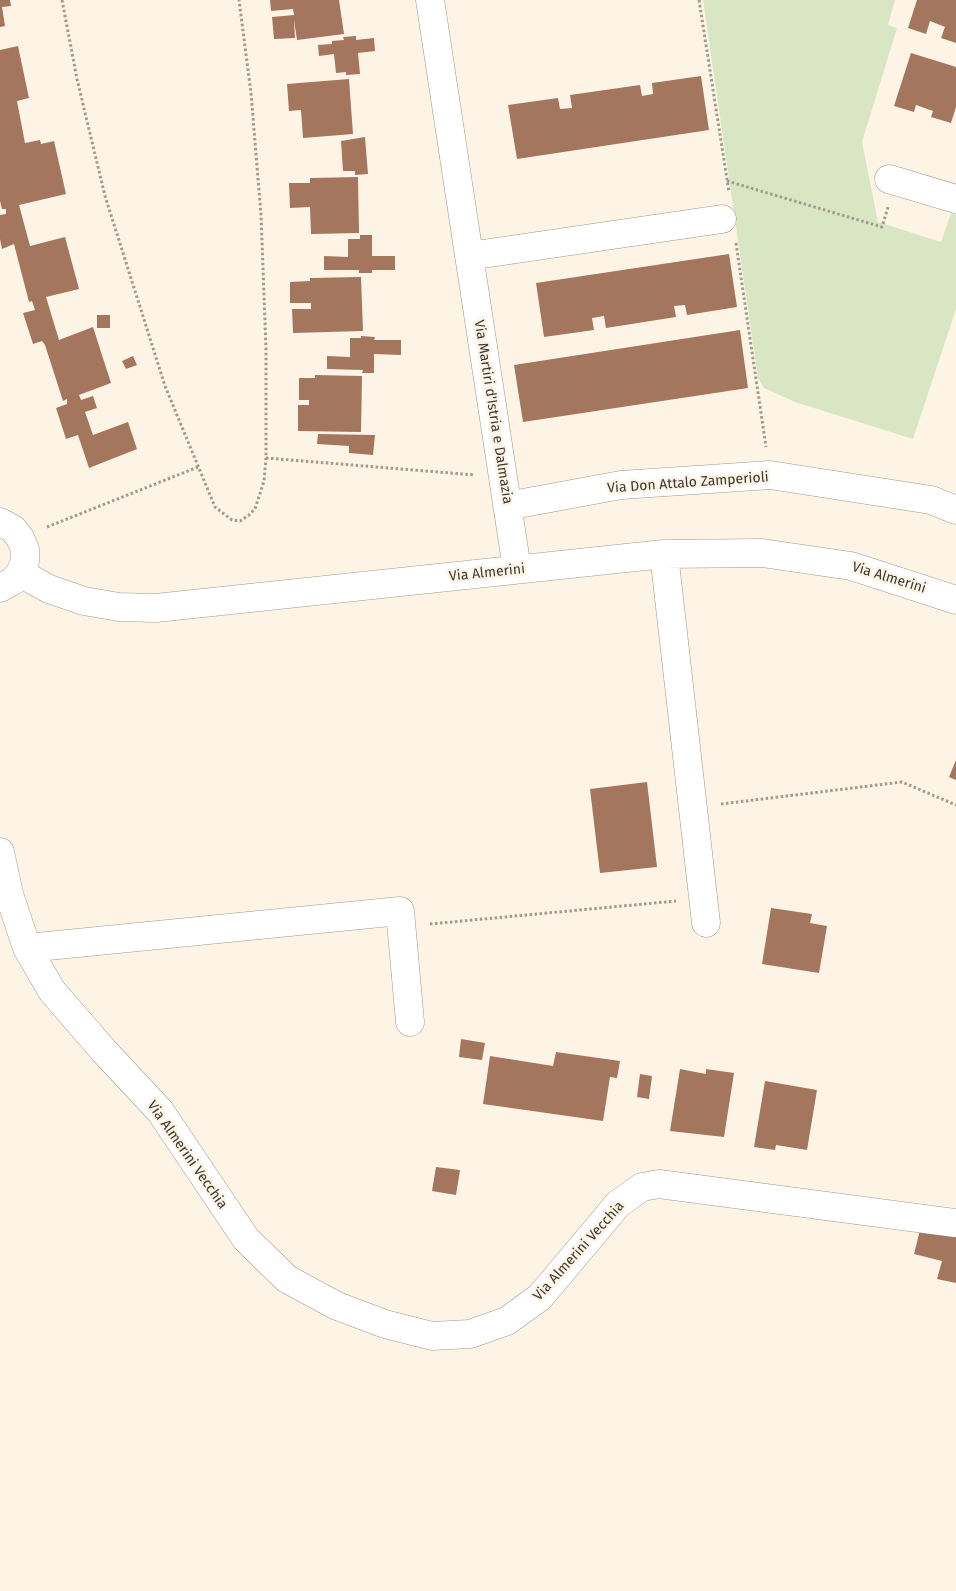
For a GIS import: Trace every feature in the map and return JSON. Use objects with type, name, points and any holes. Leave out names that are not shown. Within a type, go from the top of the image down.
[{"type":"street","name":"Via Martiri d'Istria e Dalmazia","points":[[430,0],[517,569]]},
{"type":"street","points":[[892,180],[956,199]]},
{"type":"street","points":[[469,256],[722,219]]},
{"type":"street","name":"Via Don Attalo Zamperioli","points":[[507,506],[621,485],[770,475],[931,500],[956,510]]},
{"type":"street","points":[[10,530],[25,549],[25,561],[10,580]]},
{"type":"street","name":"Via Almerini","points":[[10,580],[50,589],[84,601],[119,607],[156,608],[198,606],[664,554],[762,553],[851,566],[956,600]]},
{"type":"street","points":[[664,554],[705,911]]},
{"type":"street","name":"Via Almerini Vecchia","points":[[0,852],[9,894],[27,948],[52,991],[160,1111],[246,1239],[287,1279],[337,1306],[385,1324],[432,1336],[470,1334],[507,1321],[540,1297],[618,1204],[642,1187],[659,1184],[956,1223]]},
{"type":"street","points":[[27,948],[400,912],[410,1022]]},
{"type":"path","points":[[62,0],[77,79],[104,196],[165,386],[214,507],[232,520],[240,521],[250,516],[255,508],[264,481],[266,458],[266,349],[261,215],[251,93],[239,0]]},
{"type":"path","points":[[727,181],[882,227],[892,180]]},
{"type":"path","points":[[266,458],[503,477]]},
{"type":"path","points":[[10,530],[198,467]]},
{"type":"path","points":[[693,807],[902,782],[956,805]]},
{"type":"path","points":[[402,927],[705,911]]},
{"type":"green space","points":[[703,0],[895,0],[888,25],[897,28],[862,142],[878,222],[941,242],[951,213],[956,215],[956,309],[913,439],[795,402],[764,388],[758,378]]},
{"type":"building","points":[[0,0],[10,0],[11,6],[2,7],[5,26],[0,27]]},
{"type":"building","points":[[270,0],[339,0],[344,34],[297,40],[294,20],[295,38],[274,39],[272,17],[294,15],[293,9],[271,11]]},
{"type":"building","points":[[917,0],[956,0],[956,43],[941,38],[945,27],[930,21],[926,34],[908,28]]},
{"type":"building","points":[[356,36],[356,40],[374,38],[375,51],[358,53],[360,74],[346,75],[346,72],[336,73],[334,54],[319,56],[318,45],[332,44],[332,41],[344,40],[343,37]]},
{"type":"building","points":[[18,46],[29,98],[17,101],[25,143],[40,140],[41,144],[54,141],[66,194],[19,205],[30,246],[65,237],[79,289],[46,297],[59,340],[93,327],[111,383],[79,395],[81,400],[93,396],[97,408],[85,412],[93,435],[128,422],[137,449],[89,468],[78,435],[66,439],[56,408],[67,404],[67,399],[63,401],[45,345],[42,341],[33,344],[23,313],[35,310],[32,301],[29,302],[14,244],[2,249],[0,239],[0,215],[6,214],[6,209],[2,209],[0,201],[0,50]]},
{"type":"building","points":[[911,53],[956,67],[956,107],[951,123],[931,117],[933,111],[916,105],[914,112],[894,106]]},
{"type":"building","points":[[701,76],[709,130],[517,159],[508,105],[558,98],[560,109],[572,108],[570,95],[640,85],[642,96],[653,94],[652,83]]},
{"type":"building","points":[[349,79],[353,134],[303,138],[301,110],[289,111],[287,84]]},
{"type":"building","points":[[365,137],[368,174],[355,175],[355,171],[343,171],[341,141]]},
{"type":"building","points":[[358,177],[359,233],[311,234],[310,207],[290,208],[289,183],[310,183],[310,178]]},
{"type":"building","points":[[360,235],[372,235],[372,256],[395,256],[395,270],[372,270],[372,273],[359,273],[359,270],[324,270],[324,256],[348,257],[348,239],[360,239]]},
{"type":"building","points":[[729,254],[737,307],[687,315],[685,305],[674,306],[676,317],[606,328],[604,316],[592,318],[594,330],[544,337],[536,283]]},
{"type":"building","points":[[361,277],[363,331],[293,333],[292,309],[311,309],[311,303],[290,303],[290,282],[310,281],[310,278]]},
{"type":"building","points":[[97,315],[110,315],[110,328],[97,328]]},
{"type":"building","points":[[740,330],[748,388],[523,422],[514,365]]},
{"type":"building","points":[[361,336],[375,337],[374,340],[401,340],[401,355],[374,354],[374,373],[362,373],[363,370],[327,369],[327,356],[350,357],[350,338],[361,338]]},
{"type":"building","points":[[133,356],[137,365],[126,369],[122,361]]},
{"type":"building","points":[[315,375],[362,376],[361,432],[298,431],[298,405],[309,405],[309,400],[299,400],[299,378],[315,378]]},
{"type":"building","points":[[318,434],[375,435],[373,455],[349,453],[349,446],[317,444]]},
{"type":"building","points":[[956,760],[956,780],[949,777]]},
{"type":"building","points":[[647,782],[657,867],[600,873],[590,789]]},
{"type":"building","points":[[771,908],[812,914],[810,923],[827,926],[819,973],[762,964]]},
{"type":"building","points":[[461,1039],[485,1043],[482,1060],[459,1057]]},
{"type":"building","points":[[556,1052],[620,1061],[617,1078],[610,1077],[603,1121],[483,1104],[490,1056],[553,1066]]},
{"type":"building","points":[[680,1069],[706,1074],[706,1069],[734,1073],[724,1137],[670,1131]]},
{"type":"building","points":[[640,1074],[652,1076],[649,1099],[637,1097]]},
{"type":"building","points":[[765,1081],[817,1090],[807,1150],[776,1145],[775,1150],[754,1147]]},
{"type":"building","points":[[436,1167],[460,1170],[456,1195],[432,1191]]},
{"type":"building","points":[[921,1226],[956,1235],[956,1283],[937,1279],[942,1261],[914,1254]]}]
